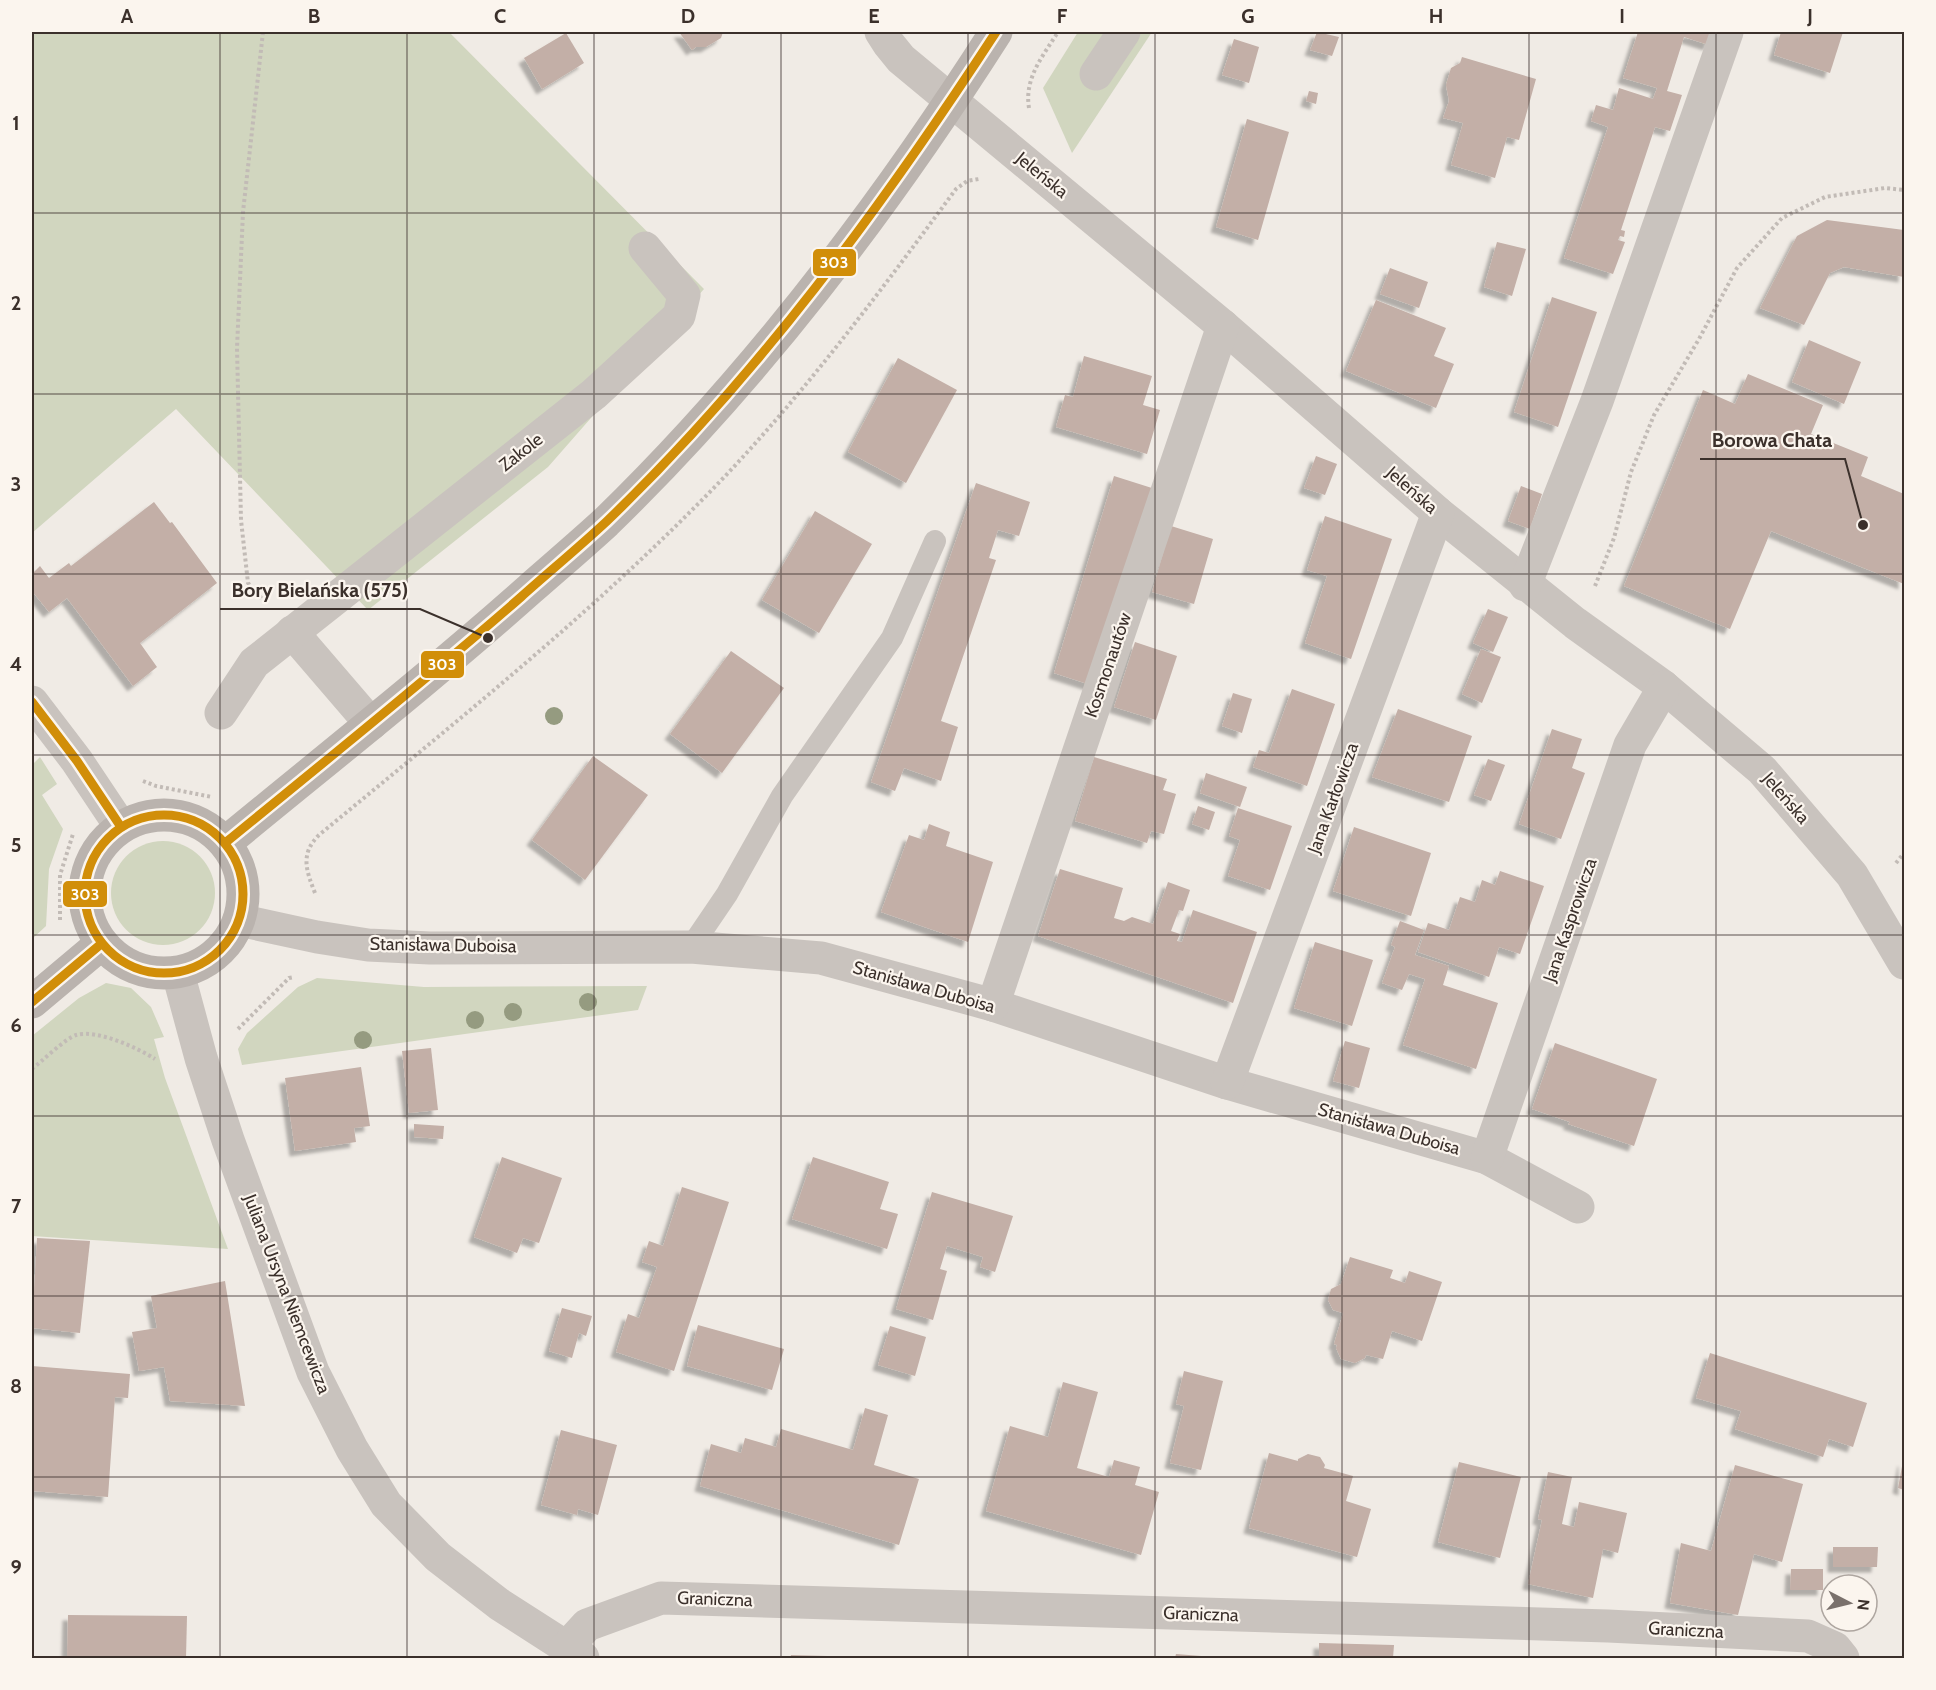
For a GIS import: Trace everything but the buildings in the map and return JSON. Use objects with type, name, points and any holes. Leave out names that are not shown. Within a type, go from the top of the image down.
[{"type":"street","points":[[225,843],[483,631],[605,522],[698,426],[740,380],[833,268],[952,101],[996,32]]},
{"type":"street","points":[[1096,74],[1124,32]]},
{"type":"street","points":[[1525,585],[1597,401],[1727,32]]},
{"type":"street","name":"Jeleńska","points":[[884,37],[901,59],[1223,326],[1438,513],[1525,585],[1664,687],[1762,770],[1852,875],[1905,963]]},
{"type":"street","name":"Zakole","points":[[221,713],[254,663],[594,394],[679,316],[684,295],[645,248]]},
{"type":"street","name":"Kosmonautów","points":[[993,1005],[1223,326]]},
{"type":"street","name":"Jana Karłowicza","points":[[1227,1083],[1438,513]]},
{"type":"street","points":[[292,632],[371,724]]},
{"type":"street","name":"Jana Kasprowicza","points":[[1487,1158],[1630,745],[1664,687]]},
{"type":"street","points":[[32,702],[121,827]]},
{"type":"street","points":[[171,814],[190,818],[210,828],[225,843],[239,865],[244,886],[243,903],[239,920],[228,941],[208,961],[178,973],[151,973],[122,962],[101,944],[86,910],[86,877],[91,860],[101,846],[121,827],[151,815],[171,814]]},
{"type":"street","name":"Stanisława Duboisa","points":[[239,920],[295,933],[368,945],[430,948],[691,947],[822,958],[993,1005],[1227,1083],[1487,1158],[1578,1207]]},
{"type":"street","points":[[32,1002],[101,944]]},
{"type":"street","name":"Juliana Ursyna Niemcewicza","points":[[178,973],[201,1058],[228,1140],[314,1372],[352,1449],[386,1504],[438,1557],[499,1604],[574,1654]]},
{"type":"street","name":"Graniczna","points":[[574,1654],[586,1625],[661,1598],[1608,1626],[1808,1636],[1835,1647],[1843,1659]]},
{"type":"lane","points":[[691,947],[727,894],[782,796],[892,638],[935,541]]},
{"type":"path","points":[[263,32],[243,212],[237,348],[241,520],[248,583],[292,632]]},
{"type":"path","points":[[1575,623],[1596,583],[1614,538],[1631,472],[1654,415],[1699,339],[1737,268],[1782,218],[1825,197],[1885,188],[1905,190]]},
{"type":"path","points":[[59,927],[59,881],[73,833],[72,827]]},
{"type":"path","points":[[32,1069],[76,1035],[96,1035],[140,1049],[168,1067],[201,1058]]},
{"type":"green space","points":[[32,32],[449,32],[704,289],[548,467],[368,610],[176,409],[32,533]]},
{"type":"green space","points":[[1078,32],[1152,32],[1072,153],[1043,88]]},
{"type":"green space","points":[[40,757],[57,784],[42,795],[63,829],[49,869],[46,926],[32,939],[32,765]]},
{"type":"green space","points":[[163,841],[183,845],[200,856],[211,873],[215,893],[211,913],[200,930],[183,941],[163,945],[143,941],[126,930],[115,913],[111,893],[115,873],[126,856],[143,845]]},
{"type":"green space","points":[[317,978],[424,987],[647,986],[638,1010],[242,1065],[238,1049],[247,1033],[298,987]]},
{"type":"green space","points":[[106,983],[131,988],[151,1007],[164,1037],[154,1039],[165,1078],[228,1249],[32,1236],[32,1036],[79,998]]},
{"type":"transit line","name":"303","points":[[225,843],[484,629],[606,522],[661,466],[715,409],[815,288],[908,162],[996,32]]},
{"type":"transit line","name":"303","points":[[32,702],[77,761],[121,827]]},
{"type":"transit line","name":"303","points":[[164,815],[179,816],[194,821],[208,828],[220,838],[230,850],[237,864],[242,879],[243,894],[242,909],[237,924],[230,938],[220,950],[208,960],[194,967],[179,972],[164,973],[149,972],[134,967],[120,960],[108,950],[98,938],[91,924],[86,909],[85,894],[86,879],[91,864],[98,850],[108,838],[120,828],[134,821],[149,816],[164,815]]},
{"type":"transit line","name":"303","points":[[32,1002],[101,944]]},
{"type":"place","name":"Borowa Chata","points":[[1863,525]]},
{"type":"place","name":"Bory Bielańska (575)","points":[[488,638]]}]
